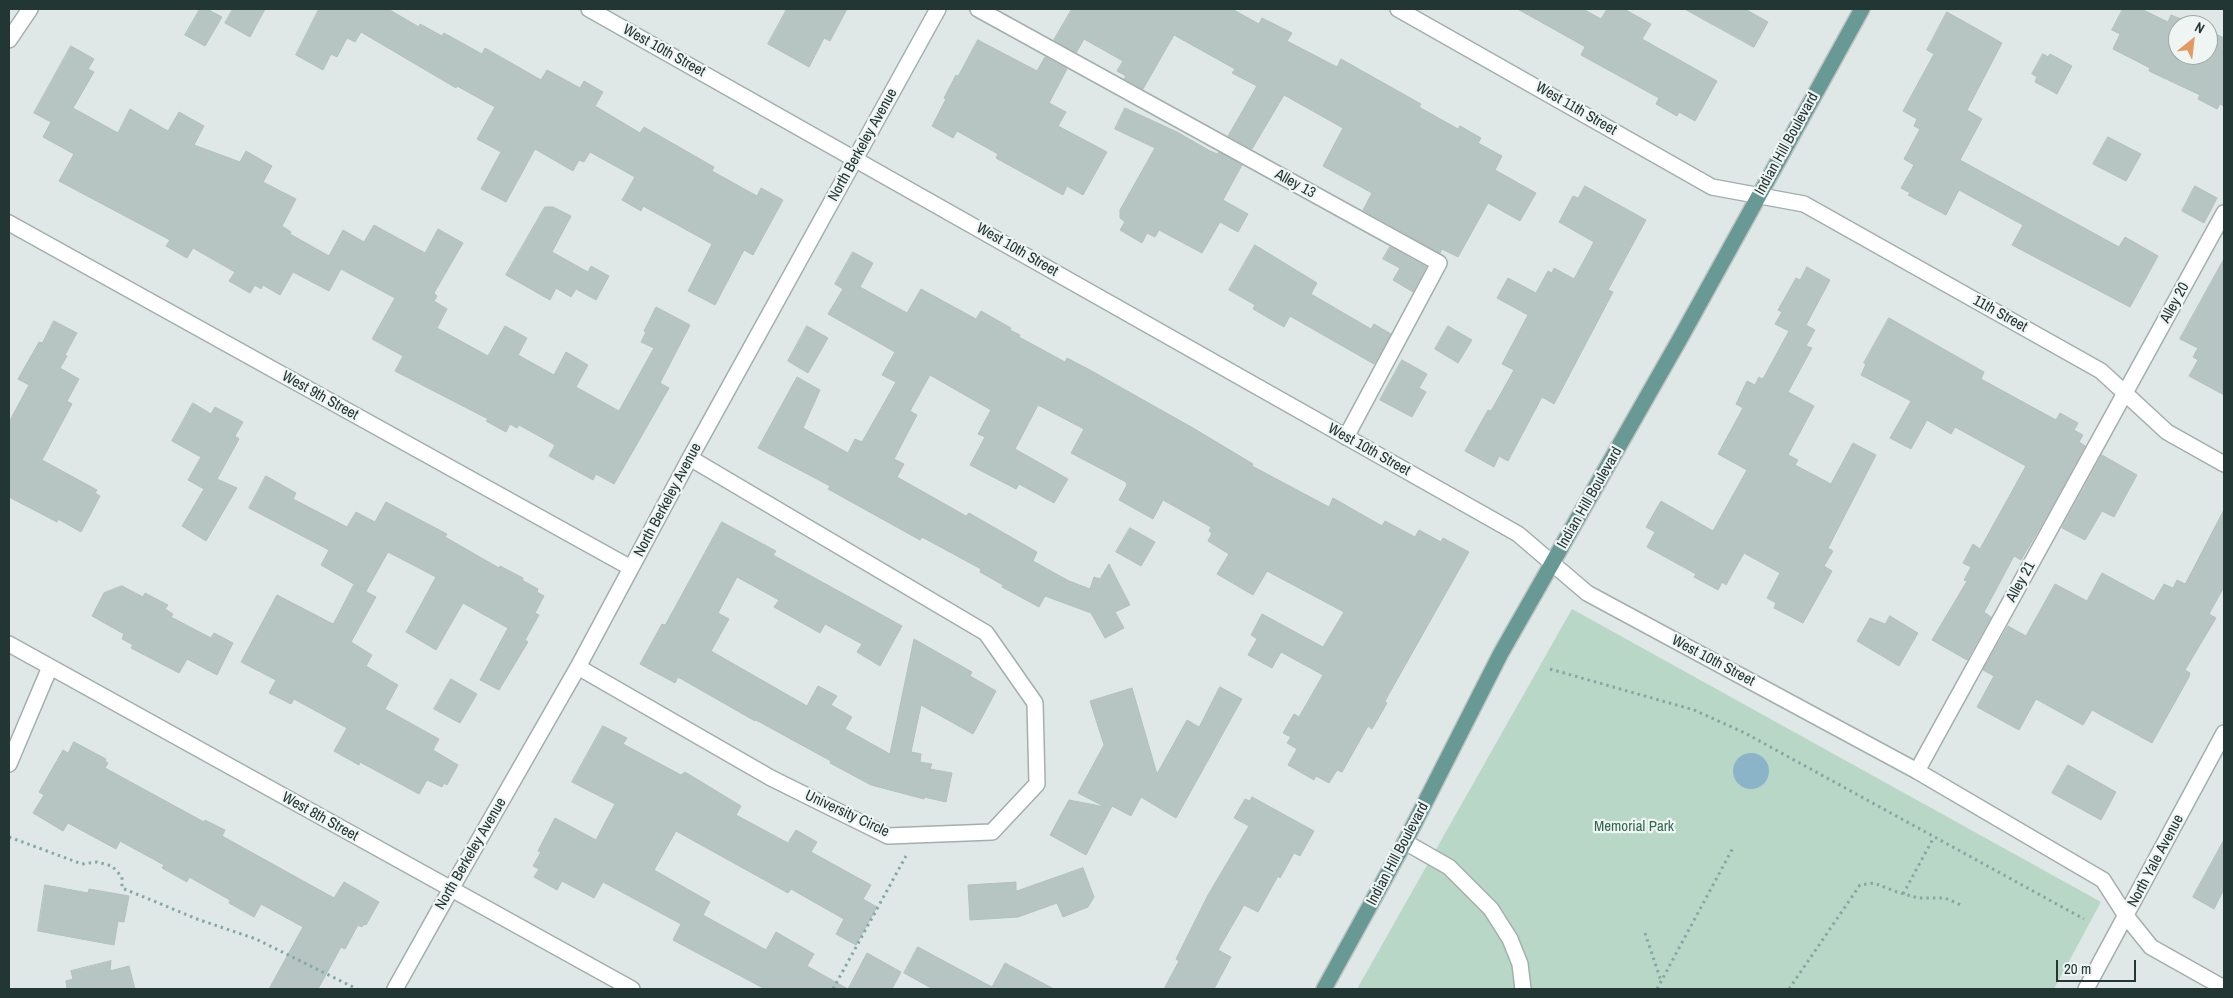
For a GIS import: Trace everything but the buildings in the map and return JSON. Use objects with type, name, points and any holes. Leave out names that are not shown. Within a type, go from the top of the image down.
[{"type":"main road","name":"Indian Hill Boulevard","points":[[1324,989],[1405,842],[1501,653],[1677,346],[1758,195],[1862,9]]},
{"type":"street","points":[[9,40],[30,9]]},
{"type":"street","name":"West 10th Street","points":[[589,9],[1518,534],[1587,593],[1916,771],[2103,880],[2126,916],[2151,948],[2224,988]]},
{"type":"street","name":"North Berkeley Avenue","points":[[395,989],[450,888],[578,667],[690,458],[938,9]]},
{"type":"street","name":"Alley 13","points":[[978,9],[1439,263],[1346,437]]},
{"type":"street","name":"West 11th Street","points":[[1398,9],[1712,187],[1758,195]]},
{"type":"street","name":"11th Street","points":[[1758,195],[1804,204],[2101,371],[2167,432],[2224,464]]},
{"type":"street","name":"Alley 20","points":[[2126,393],[2224,213]]},
{"type":"street","name":"West 9th Street","points":[[9,224],[631,568]]},
{"type":"street","name":"Alley 21","points":[[1916,771],[2126,393]]},
{"type":"street","name":"University Circle","points":[[578,667],[772,778],[888,836],[992,832],[1037,784],[1035,703],[986,633],[690,458]]},
{"type":"street","name":"West 8th Street","points":[[9,644],[632,989]]},
{"type":"street","points":[[9,764],[50,667]]},
{"type":"street","name":"North Yale Avenue","points":[[2086,989],[2224,733]]},
{"type":"street","points":[[1405,842],[1449,867],[1492,909],[1510,939],[1520,964],[1523,989]]},
{"type":"path","points":[[1550,669],[1694,710],[1745,733],[2084,919]]},
{"type":"path","points":[[833,989],[918,834]]},
{"type":"path","points":[[1903,894],[1934,836]]},
{"type":"path","points":[[9,837],[82,864],[97,862],[112,866],[122,877],[122,888],[197,919],[256,939],[357,989]]},
{"type":"path","points":[[1657,989],[1734,846]]},
{"type":"path","points":[[1789,989],[1860,885],[1874,883],[1918,898],[1945,898],[1961,905]]},
{"type":"path","points":[[1645,933],[1661,981]]},
{"type":"green space","name":"Memorial Park","points":[[1572,609],[2101,902],[2054,989],[1357,989]]},
{"type":"water","points":[[1751,753],[1758,754],[1764,758],[1768,764],[1768,778],[1764,784],[1758,788],[1751,789],[1744,788],[1738,784],[1734,778],[1733,771],[1734,764],[1738,758],[1744,754]]}]
